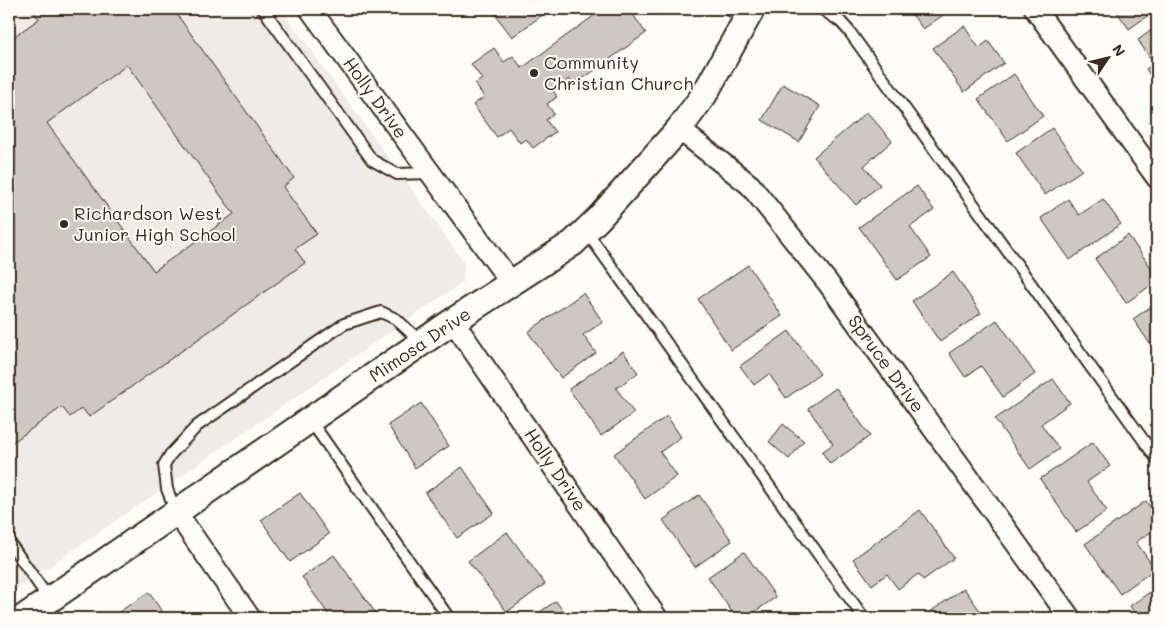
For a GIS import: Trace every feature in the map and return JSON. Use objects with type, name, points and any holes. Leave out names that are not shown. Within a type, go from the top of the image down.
[{"type":"street","name":"Holly Drive","points":[[310,9],[512,284]]},
{"type":"street","points":[[1034,9],[1157,178]]},
{"type":"street","name":"Mimosa Drive","points":[[42,610],[176,512],[422,342],[574,243],[679,129],[704,95],[742,12]]},
{"type":"street","name":"Spruce Drive","points":[[679,129],[750,185],[828,284],[1070,618]]},
{"type":"street","name":"Holly Drive","points":[[453,321],[657,618]]},
{"type":"street","points":[[176,512],[250,618]]},
{"type":"lane","points":[[263,9],[372,160],[397,174],[430,173]]},
{"type":"lane","points":[[822,9],[841,22],[849,31],[1157,459]]},
{"type":"lane","points":[[586,231],[864,618]]},
{"type":"lane","points":[[176,512],[167,489],[164,465],[170,455],[197,426],[344,324],[381,312],[396,319],[422,342]]},
{"type":"lane","points":[[310,420],[449,618]]},
{"type":"lane","points":[[9,543],[42,610]]},
{"type":"shaded area","points":[[9,9],[281,9],[464,262],[463,282],[9,594]]},
{"type":"building","name":"Richardson West Junior High School","points":[[31,9],[44,9],[46,11],[49,9],[173,9],[294,178],[283,187],[317,234],[295,249],[305,263],[89,417],[82,408],[70,417],[62,407],[9,445],[9,40],[39,19]],"holes":[[[127,65],[234,214],[154,271],[47,123]]]},
{"type":"building","points":[[491,9],[551,9],[512,37]]},
{"type":"building","name":"Community Christian Church","points":[[603,9],[629,9],[646,33],[574,85],[569,79],[553,90],[557,97],[547,104],[554,114],[546,120],[555,132],[533,148],[526,139],[520,143],[509,128],[497,137],[473,105],[484,97],[475,84],[482,79],[471,64],[494,48],[504,62],[513,56],[522,68]]},
{"type":"building","points":[[908,9],[952,9],[923,29]]},
{"type":"building","points":[[1115,9],[1157,9],[1129,29]]},
{"type":"building","points":[[964,26],[979,48],[988,41],[1004,63],[964,92],[933,48]]},
{"type":"building","points":[[1157,26],[1157,86],[1146,69],[1154,64],[1138,40]]},
{"type":"building","points":[[1014,74],[1043,116],[1008,141],[978,99]]},
{"type":"building","points":[[783,84],[820,106],[799,142],[762,120]]},
{"type":"building","points":[[867,112],[892,141],[864,166],[880,185],[856,205],[814,157]]},
{"type":"building","points":[[1052,128],[1082,170],[1045,195],[1016,153]]},
{"type":"building","points":[[917,186],[934,210],[910,227],[931,257],[897,280],[859,227]]},
{"type":"building","points":[[1068,199],[1079,215],[1103,199],[1121,224],[1070,260],[1041,218]]},
{"type":"building","points":[[1128,235],[1157,276],[1157,281],[1126,303],[1095,259]]},
{"type":"building","points":[[748,265],[782,316],[731,350],[698,299]]},
{"type":"building","points":[[953,272],[981,313],[940,342],[912,301]]},
{"type":"building","points":[[583,293],[603,322],[583,335],[596,353],[561,378],[528,332]]},
{"type":"building","points":[[1157,302],[1157,354],[1133,319]]},
{"type":"building","points":[[997,320],[1035,374],[1003,397],[981,366],[965,377],[949,353]]},
{"type":"building","points":[[789,331],[820,374],[786,398],[769,374],[754,385],[740,366]]},
{"type":"building","points":[[623,351],[638,373],[616,388],[634,413],[601,436],[569,389]]},
{"type":"building","points":[[1053,379],[1070,403],[1041,424],[1059,449],[1030,469],[995,419]]},
{"type":"building","points":[[836,388],[870,436],[830,464],[822,452],[833,444],[808,408]]},
{"type":"building","points":[[421,403],[449,446],[415,468],[388,425]]},
{"type":"building","points":[[667,416],[681,437],[660,452],[677,476],[645,499],[614,454]]},
{"type":"building","points":[[783,424],[804,441],[789,459],[769,442]]},
{"type":"building","points":[[1093,442],[1110,466],[1087,482],[1107,511],[1076,532],[1040,479]]},
{"type":"building","points":[[462,467],[494,513],[457,538],[425,493]]},
{"type":"building","points":[[300,493],[329,534],[290,562],[261,520]]},
{"type":"building","points":[[699,495],[732,541],[695,567],[663,520]]},
{"type":"building","points":[[1146,501],[1157,517],[1157,528],[1136,542],[1155,569],[1120,594],[1085,544]]},
{"type":"building","points":[[920,510],[954,558],[923,580],[918,574],[898,589],[887,574],[872,585],[853,559]]},
{"type":"building","points":[[507,532],[545,584],[507,612],[468,561]]},
{"type":"building","points":[[744,552],[776,597],[746,618],[736,618],[708,577]]},
{"type":"building","points":[[334,555],[377,615],[372,618],[331,618],[302,577]]},
{"type":"building","points":[[1157,587],[1157,618],[1138,618],[1130,606]]},
{"type":"building","points":[[964,588],[985,618],[934,618],[930,612]]},
{"type":"building","points":[[149,592],[166,618],[110,618]]},
{"type":"building","points":[[556,601],[568,618],[531,618]]},
{"type":"place","name":"Community Christian Church","points":[[534,73]]},
{"type":"place","name":"Richardson West Junior High School","points":[[64,224]]}]
